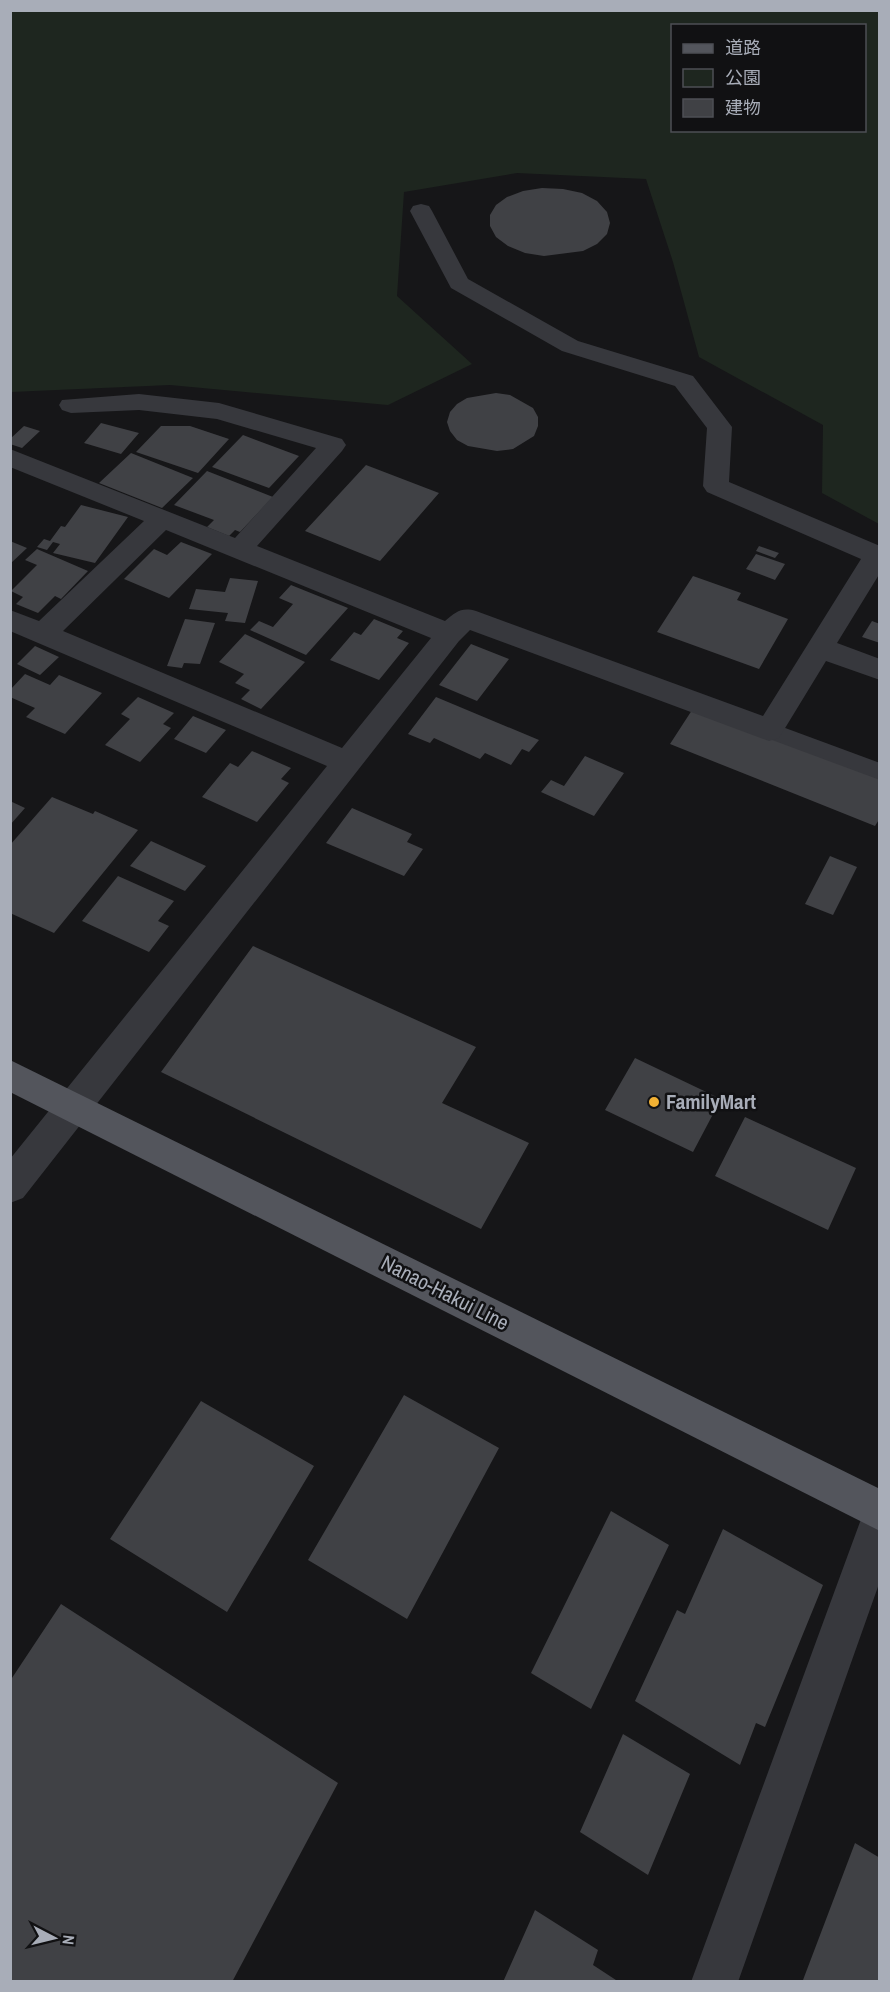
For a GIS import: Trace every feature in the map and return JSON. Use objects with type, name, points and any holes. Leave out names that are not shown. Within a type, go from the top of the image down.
[{"type":"main road","name":"Nanao-Hakui Line","points":[[10,1075],[879,1511]]},
{"type":"street","points":[[10,1187],[449,634],[466,618],[769,730],[878,556],[716,486],[720,427],[684,381],[570,346],[459,283],[421,211]]},
{"type":"street","points":[[71,405],[139,402],[219,411],[333,445],[240,549]]},
{"type":"street","points":[[10,457],[449,634]]},
{"type":"street","points":[[43,634],[163,519]]},
{"type":"street","points":[[10,620],[347,762]]},
{"type":"street","points":[[820,648],[879,670]]},
{"type":"street","points":[[714,1982],[879,1522]]},
{"type":"lane","points":[[769,730],[879,772]]},
{"type":"green space","points":[[10,11],[879,11],[879,524],[822,493],[823,425],[699,357],[673,262],[646,179],[517,173],[404,192],[397,296],[472,364],[388,405],[170,385],[11,392]]},
{"type":"building","points":[[542,188],[582,193],[597,201],[607,212],[610,223],[607,234],[597,244],[583,251],[544,256],[525,253],[508,246],[496,237],[490,226],[490,215],[496,205],[507,197],[523,191]]},
{"type":"building","points":[[496,393],[510,395],[533,408],[538,417],[538,426],[534,436],[513,449],[497,451],[468,446],[457,440],[447,422],[450,412],[467,398]]},
{"type":"building","points":[[101,423],[139,433],[121,454],[84,443]]},
{"type":"building","points":[[24,426],[40,431],[22,448],[10,444],[10,439]]},
{"type":"building","points":[[161,426],[190,426],[229,439],[198,473],[136,452]]},
{"type":"building","points":[[243,435],[299,456],[269,488],[212,467]]},
{"type":"building","points":[[131,453],[193,478],[162,508],[99,483]]},
{"type":"building","points":[[366,465],[439,493],[380,561],[305,531]]},
{"type":"building","points":[[207,471],[273,497],[240,532],[235,530],[229,536],[207,527],[214,520],[174,505]]},
{"type":"building","points":[[81,505],[128,517],[95,563],[53,553],[60,544],[53,542],[47,550],[37,547],[44,539],[50,541],[61,526],[65,527]]},
{"type":"building","points":[[10,541],[27,548],[10,564]]},
{"type":"building","points":[[181,542],[212,554],[169,598],[124,579],[154,549],[167,555]]},
{"type":"building","points":[[759,546],[779,553],[775,558],[756,551]]},
{"type":"building","points":[[37,549],[88,571],[61,599],[55,596],[38,613],[16,604],[23,597],[11,591],[37,565],[25,560]]},
{"type":"building","points":[[756,554],[785,564],[775,580],[746,569]]},
{"type":"building","points":[[693,576],[741,593],[737,600],[788,619],[759,669],[657,632]]},
{"type":"building","points":[[230,578],[258,581],[245,623],[225,621],[228,613],[189,609],[196,589],[225,592]]},
{"type":"building","points":[[291,585],[348,608],[306,655],[250,630],[259,621],[273,627],[293,604],[279,598]]},
{"type":"building","points":[[185,619],[215,623],[200,664],[184,663],[182,668],[167,666]]},
{"type":"building","points":[[374,619],[403,631],[397,638],[409,643],[379,680],[330,660],[354,632],[361,635]]},
{"type":"building","points":[[872,621],[880,624],[880,643],[862,637]]},
{"type":"building","points":[[245,634],[305,662],[261,709],[241,699],[250,690],[235,683],[244,674],[219,662]]},
{"type":"building","points":[[471,644],[509,659],[477,701],[439,685]]},
{"type":"building","points":[[35,646],[59,657],[40,675],[17,664]]},
{"type":"building","points":[[25,674],[50,685],[59,675],[102,693],[65,734],[26,717],[35,708],[10,697],[10,690]]},
{"type":"building","points":[[138,697],[174,713],[163,724],[171,728],[140,762],[105,745],[130,719],[121,714]]},
{"type":"building","points":[[436,697],[539,740],[529,752],[522,749],[511,765],[485,753],[480,759],[434,738],[430,743],[408,734]]},
{"type":"building","points":[[694,707],[880,779],[880,818],[875,826],[670,744]]},
{"type":"building","points":[[193,716],[226,730],[206,753],[174,739]]},
{"type":"building","points":[[252,751],[291,768],[281,779],[289,783],[257,822],[202,797],[230,763],[238,767]]},
{"type":"building","points":[[585,756],[624,773],[594,816],[541,792],[551,780],[564,786]]},
{"type":"building","points":[[52,797],[93,814],[95,811],[138,830],[54,933],[10,913],[10,845]]},
{"type":"building","points":[[10,801],[25,808],[10,825]]},
{"type":"building","points":[[352,808],[412,834],[407,842],[423,849],[404,876],[326,843]]},
{"type":"building","points":[[151,841],[206,866],[185,891],[130,866]]},
{"type":"building","points":[[830,856],[857,867],[833,915],[805,904]]},
{"type":"building","points":[[118,876],[174,901],[158,921],[169,926],[149,952],[82,921]]},
{"type":"building","points":[[253,946],[476,1047],[442,1103],[529,1143],[481,1229],[161,1072]]},
{"type":"building","points":[[635,1058],[721,1099],[693,1152],[605,1110]]},
{"type":"building","points":[[745,1117],[856,1168],[828,1230],[715,1176]]},
{"type":"building","points":[[404,1395],[499,1448],[407,1619],[308,1560]]},
{"type":"building","points":[[201,1401],[314,1466],[227,1612],[110,1539]]},
{"type":"building","points":[[611,1511],[669,1545],[591,1709],[531,1673]]},
{"type":"building","points":[[723,1529],[823,1585],[765,1727],[756,1723],[740,1765],[635,1701],[677,1610],[685,1614]]},
{"type":"building","points":[[61,1604],[338,1783],[232,1982],[10,1982],[10,1681]]},
{"type":"building","points":[[623,1734],[690,1774],[648,1875],[580,1832]]},
{"type":"building","points":[[855,1843],[880,1858],[880,1982],[805,1982],[803,1980]]},
{"type":"building","points":[[535,1910],[598,1950],[593,1965],[619,1982],[503,1982]]},
{"type":"place","name":"FamilyMart","points":[[654,1102]]}]
